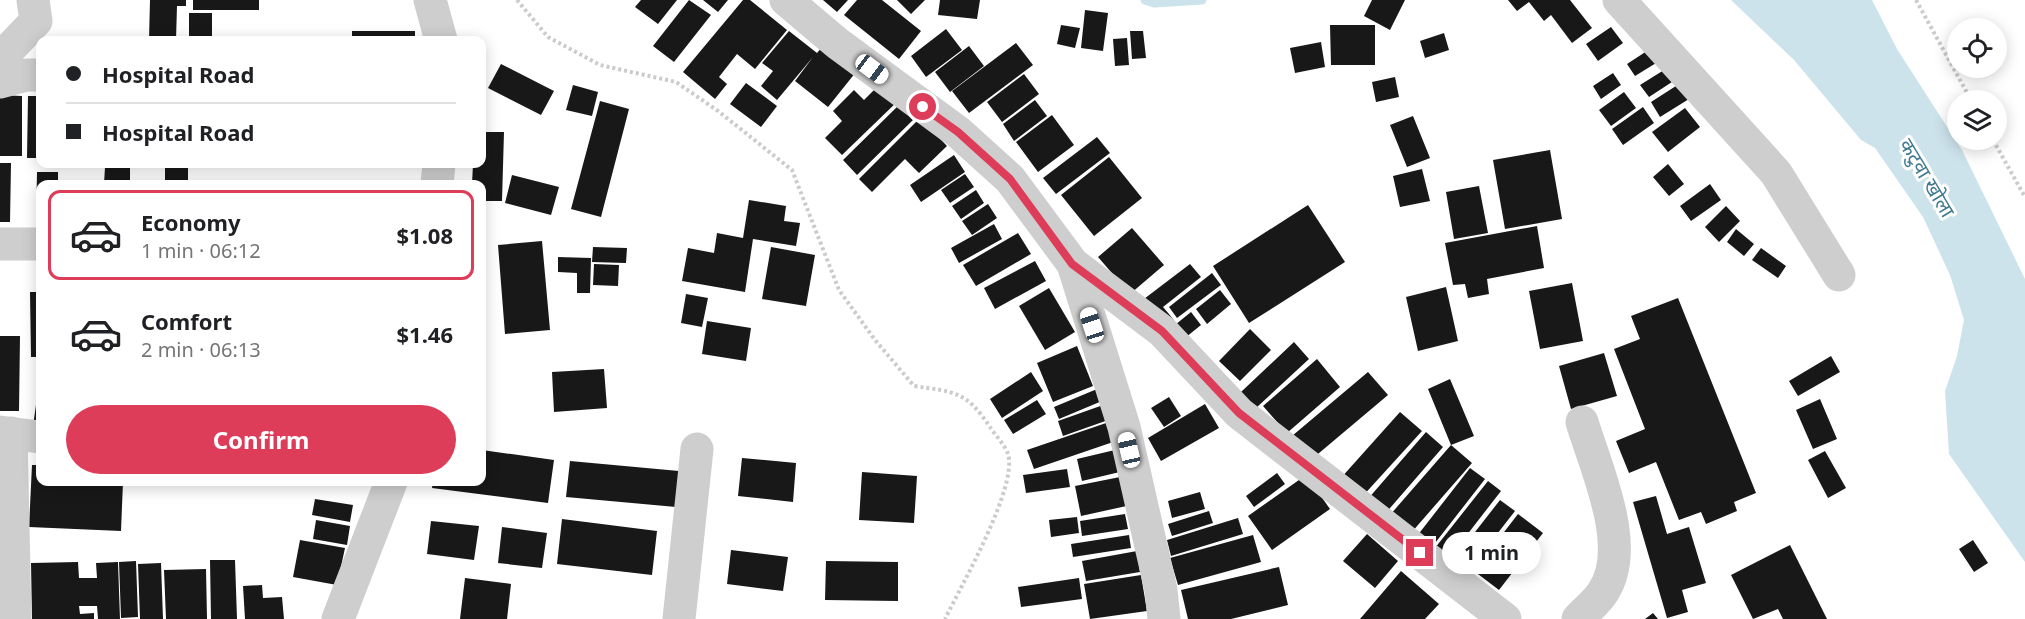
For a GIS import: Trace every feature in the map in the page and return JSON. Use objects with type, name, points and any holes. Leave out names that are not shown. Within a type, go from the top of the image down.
[{"type":"street","points":[[0,59],[36,21],[33,0]]},
{"type":"street","points":[[430,0],[440,36]]},
{"type":"street","points":[[786,0],[837,43],[958,132],[1010,179],[1072,264],[1162,331],[1239,413],[1505,619]]},
{"type":"street","points":[[1619,0],[1776,173],[1839,275]]},
{"type":"street","points":[[0,82],[26,75],[36,75]]},
{"type":"street","points":[[0,244],[36,244]]},
{"type":"street","points":[[1072,264],[1124,427],[1161,590],[1164,619]]},
{"type":"street","points":[[1578,619],[1603,592],[1613,569],[1615,532],[1582,422]]},
{"type":"street","points":[[15,619],[17,434]]},
{"type":"street","points":[[679,619],[697,449]]},
{"type":"street","points":[[338,619],[389,486]]},
{"type":"path","points":[[517,0],[548,37],[600,65],[676,82],[718,111],[792,170],[839,290],[875,340],[914,386],[948,391],[971,400],[984,417],[1008,454],[1007,480],[991,525],[945,619]]},
{"type":"path","points":[[1916,0],[1966,90]]},
{"type":"path","points":[[1999,150],[2025,197]]},
{"type":"water","name":"कटुवा खोला","points":[[1731,0],[1872,0],[1897,49],[1947,127],[1947,150],[1962,150],[2025,279],[2025,562],[1949,454],[1945,391],[1957,356],[1964,320],[1950,275],[1923,217],[1875,148],[1861,140],[1794,60]]},
{"type":"building","points":[[150,0],[186,0],[186,6],[177,6],[176,36],[149,36]]},
{"type":"building","points":[[193,0],[259,0],[259,10],[193,10]]},
{"type":"building","points":[[641,0],[677,0],[658,24],[635,7]]},
{"type":"building","points":[[689,0],[711,15],[674,62],[653,46]]},
{"type":"building","points":[[703,0],[728,0],[718,12]]},
{"type":"building","points":[[743,0],[750,0],[787,30],[755,69],[737,54],[719,77],[727,84],[715,99],[683,72]]},
{"type":"building","points":[[823,0],[848,0],[837,12]]},
{"type":"building","points":[[857,0],[882,0],[921,31],[899,59],[844,15]]},
{"type":"building","points":[[897,0],[925,0],[911,14]]},
{"type":"building","points":[[940,0],[980,0],[977,19],[938,15]]},
{"type":"building","points":[[1372,0],[1405,0],[1390,30],[1364,16]]},
{"type":"building","points":[[1508,0],[1570,0],[1592,28],[1572,43],[1551,15],[1544,21],[1529,2],[1517,11]]},
{"type":"building","points":[[1085,10],[1108,13],[1103,51],[1081,48]]},
{"type":"building","points":[[189,13],[212,13],[212,36],[189,36]]},
{"type":"building","points":[[1061,25],[1080,28],[1075,48],[1057,44]]},
{"type":"building","points":[[1330,25],[1375,25],[1375,65],[1331,65]]},
{"type":"building","points":[[1611,27],[1623,43],[1598,61],[1586,44]]},
{"type":"building","points":[[946,29],[962,50],[926,77],[911,56]]},
{"type":"building","points":[[352,31],[415,31],[415,36],[352,36]]},
{"type":"building","points":[[789,31],[817,53],[823,46],[856,72],[828,107],[795,81],[813,57],[777,100],[761,86],[773,71],[762,63]]},
{"type":"building","points":[[1130,31],[1143,31],[1146,58],[1132,59]]},
{"type":"building","points":[[1444,33],[1449,50],[1425,58],[1420,41]]},
{"type":"building","points":[[1127,38],[1129,65],[1115,66],[1113,39]]},
{"type":"building","points":[[1321,42],[1325,67],[1295,73],[1290,48]]},
{"type":"building","points":[[1016,43],[1033,65],[969,113],[952,91]]},
{"type":"building","points":[[969,46],[984,66],[950,92],[935,72]]},
{"type":"building","points":[[1653,47],[1661,60],[1635,76],[1627,64]]},
{"type":"building","points":[[501,64],[554,91],[541,115],[488,88]]},
{"type":"building","points":[[1664,70],[1672,82],[1649,97],[1640,85]]},
{"type":"building","points":[[1613,73],[1621,85],[1601,99],[1593,86]]},
{"type":"building","points":[[1024,74],[1039,94],[1002,122],[987,102]]},
{"type":"building","points":[[1395,77],[1399,97],[1376,102],[1372,82]]},
{"type":"building","points":[[882,82],[900,99],[842,155],[825,138],[842,121],[833,111],[854,90],[864,100]]},
{"type":"building","points":[[746,83],[777,106],[761,127],[730,104]]},
{"type":"building","points":[[1679,84],[1689,99],[1660,117],[1651,102]]},
{"type":"building","points":[[573,85],[598,92],[592,116],[566,110]]},
{"type":"building","points":[[1624,92],[1636,108],[1611,126],[1599,110]]},
{"type":"building","points":[[0,95],[22,96],[22,156],[0,156]]},
{"type":"building","points":[[28,96],[36,96],[36,158],[27,158]]},
{"type":"building","points":[[1035,100],[1047,116],[1014,141],[1003,124]]},
{"type":"building","points":[[600,101],[629,109],[601,217],[571,209]]},
{"type":"building","points":[[899,105],[913,120],[857,175],[843,160]]},
{"type":"building","points":[[1643,107],[1654,123],[1623,145],[1612,129]]},
{"type":"building","points":[[1685,108],[1700,127],[1668,152],[1652,132]]},
{"type":"building","points":[[1052,115],[1074,145],[1038,172],[1016,142]]},
{"type":"building","points":[[1413,116],[1430,158],[1407,167],[1390,125]]},
{"type":"building","points":[[920,118],[947,146],[919,173],[905,159],[872,192],[859,179]]},
{"type":"building","points":[[486,132],[504,132],[502,201],[486,201],[486,180],[472,180],[473,168],[486,168]]},
{"type":"building","points":[[1097,137],[1110,153],[1056,194],[1043,178]]},
{"type":"building","points":[[1550,150],[1562,219],[1505,229],[1493,160]]},
{"type":"building","points":[[954,155],[965,172],[921,202],[910,185]]},
{"type":"building","points":[[1109,157],[1142,198],[1094,236],[1061,195]]},
{"type":"building","points":[[0,163],[11,163],[10,222],[0,222]]},
{"type":"building","points":[[1668,164],[1684,184],[1669,196],[1653,177]]},
{"type":"building","points":[[105,168],[130,168],[130,180],[104,180]]},
{"type":"building","points":[[165,168],[188,168],[188,180],[165,180]]},
{"type":"building","points":[[1422,169],[1430,201],[1400,207],[1393,176]]},
{"type":"building","points":[[37,172],[58,172],[58,180],[37,180]]},
{"type":"building","points":[[965,174],[974,187],[950,203],[941,190]]},
{"type":"building","points":[[512,175],[559,187],[551,215],[505,203]]},
{"type":"building","points":[[1710,184],[1721,200],[1691,221],[1680,206]]},
{"type":"building","points":[[1479,186],[1488,233],[1454,239],[1446,192]]},
{"type":"building","points":[[976,190],[984,203],[961,219],[952,206]]},
{"type":"building","points":[[749,200],[786,206],[784,221],[800,223],[796,246],[753,239],[745,292],[682,281],[688,248],[714,253],[717,233],[743,238]]},
{"type":"building","points":[[988,204],[997,218],[972,235],[962,221]]},
{"type":"building","points":[[1308,205],[1345,262],[1249,323],[1213,266]]},
{"type":"building","points":[[1726,206],[1740,221],[1719,242],[1705,227]]},
{"type":"building","points":[[994,224],[1002,239],[959,263],[951,248]]},
{"type":"building","points":[[1537,226],[1544,268],[1487,279],[1489,294],[1468,298],[1465,284],[1453,285],[1445,243]]},
{"type":"building","points":[[1132,228],[1164,265],[1130,294],[1098,257]]},
{"type":"building","points":[[1736,229],[1754,244],[1744,256],[1727,242]]},
{"type":"building","points":[[1018,233],[1031,254],[976,286],[963,265]]},
{"type":"building","points":[[542,241],[550,330],[505,334],[498,245]]},
{"type":"building","points":[[593,247],[627,248],[626,263],[592,262]]},
{"type":"building","points":[[771,247],[815,255],[806,306],[762,299]]},
{"type":"building","points":[[1761,248],[1786,266],[1778,278],[1752,260]]},
{"type":"building","points":[[558,257],[591,258],[590,293],[577,293],[577,273],[558,272]]},
{"type":"building","points":[[1035,261],[1046,281],[995,309],[984,288]]},
{"type":"building","points":[[594,264],[619,265],[618,286],[593,285]]},
{"type":"building","points":[[1190,264],[1201,277],[1163,307],[1174,320],[1140,302]]},
{"type":"building","points":[[1212,273],[1221,285],[1177,318],[1169,307]]},
{"type":"building","points":[[1572,283],[1583,341],[1540,349],[1529,291]]},
{"type":"building","points":[[1446,287],[1458,341],[1418,351],[1406,297]]},
{"type":"building","points":[[1049,288],[1075,332],[1045,350],[1019,306]]},
{"type":"building","points":[[1220,290],[1231,304],[1207,324],[1196,309]]},
{"type":"building","points":[[30,292],[36,292],[36,357],[31,357]]},
{"type":"building","points":[[686,294],[708,298],[702,327],[681,323]]},
{"type":"building","points":[[1678,298],[1756,493],[1734,502],[1737,511],[1706,524],[1701,512],[1679,520],[1656,462],[1629,473],[1616,441],[1645,429],[1614,349],[1640,339],[1631,316]]},
{"type":"building","points":[[1191,312],[1201,325],[1180,342],[1170,329]]},
{"type":"building","points":[[707,321],[751,328],[746,361],[702,354]]},
{"type":"building","points":[[1250,329],[1271,350],[1240,381],[1219,361]]},
{"type":"building","points":[[0,336],[20,336],[19,411],[0,411]]},
{"type":"building","points":[[1294,342],[1309,359],[1256,408],[1241,392]]},
{"type":"building","points":[[1077,346],[1093,386],[1053,402],[1037,363]]},
{"type":"building","points":[[1604,353],[1617,396],[1571,409],[1559,366]]},
{"type":"building","points":[[1831,356],[1840,372],[1798,396],[1789,381]]},
{"type":"building","points":[[1317,359],[1340,387],[1287,433],[1263,406]]},
{"type":"building","points":[[604,369],[607,408],[554,412],[552,372]]},
{"type":"building","points":[[1031,372],[1043,391],[1002,418],[990,399]]},
{"type":"building","points":[[1368,372],[1388,395],[1312,459],[1292,436]]},
{"type":"building","points":[[1450,379],[1474,436],[1451,445],[1428,389]]},
{"type":"building","points":[[1097,389],[1102,401],[1059,419],[1054,407]]},
{"type":"building","points":[[1169,397],[1181,416],[1164,427],[1151,408]]},
{"type":"building","points":[[1820,399],[1837,439],[1813,449],[1796,410]]},
{"type":"building","points":[[1037,400],[1046,414],[1013,434],[1004,420]]},
{"type":"building","points":[[1106,404],[1111,419],[1063,436],[1058,421]]},
{"type":"building","points":[[1205,404],[1219,428],[1161,461],[1148,438]]},
{"type":"building","points":[[36,405],[36,426],[33,426]]},
{"type":"building","points":[[1400,412],[1422,431],[1361,498],[1340,479]]},
{"type":"building","points":[[1112,421],[1119,440],[1034,469],[1027,450]]},
{"type":"building","points":[[1426,432],[1443,447],[1384,515],[1367,500]]},
{"type":"building","points":[[1451,445],[1472,463],[1411,533],[1390,515]]},
{"type":"building","points":[[1119,449],[1124,471],[1082,481],[1077,459]]},
{"type":"building","points":[[486,451],[554,460],[548,503],[432,488],[432,486],[486,486]]},
{"type":"building","points":[[1825,451],[1846,488],[1828,498],[1808,460]]},
{"type":"building","points":[[742,458],[796,463],[793,502],[738,496]]},
{"type":"building","points":[[570,461],[679,471],[676,507],[566,497]]},
{"type":"building","points":[[32,465],[36,465],[36,486],[123,486],[121,531],[29,527]]},
{"type":"building","points":[[1470,468],[1485,479],[1432,547],[1417,536]]},
{"type":"building","points":[[1067,469],[1070,487],[1026,493],[1023,475]]},
{"type":"building","points":[[862,472],[917,476],[914,523],[859,520]]},
{"type":"building","points":[[1277,473],[1285,484],[1254,507],[1246,496]]},
{"type":"building","points":[[1306,475],[1330,509],[1272,550],[1248,516]]},
{"type":"building","points":[[1125,476],[1131,505],[1081,516],[1075,486]]},
{"type":"building","points":[[1488,481],[1501,491],[1449,558],[1435,548]]},
{"type":"building","points":[[1200,492],[1205,509],[1172,518],[1168,501]]},
{"type":"building","points":[[1656,496],[1667,534],[1689,527],[1706,583],[1682,590],[1688,612],[1667,618],[1633,502]]},
{"type":"building","points":[[315,499],[353,505],[350,522],[312,515]]},
{"type":"building","points":[[1500,500],[1515,511],[1469,570],[1454,559]]},
{"type":"building","points":[[1209,511],[1213,523],[1172,536],[1168,524]]},
{"type":"building","points":[[1125,514],[1128,529],[1082,536],[1080,521]]},
{"type":"building","points":[[1518,514],[1543,533],[1499,590],[1474,571]]},
{"type":"building","points":[[1077,517],[1079,533],[1051,537],[1049,520]]},
{"type":"building","points":[[1238,518],[1243,534],[1171,556],[1167,540]]},
{"type":"building","points":[[562,519],[657,531],[652,575],[557,564]]},
{"type":"building","points":[[316,520],[350,526],[347,545],[313,539]]},
{"type":"building","points":[[431,521],[479,526],[474,560],[427,554]]},
{"type":"building","points":[[502,527],[547,533],[542,568],[498,563]]},
{"type":"building","points":[[1367,534],[1398,561],[1375,588],[1343,561]]},
{"type":"building","points":[[1129,535],[1131,548],[1073,557],[1071,544]]},
{"type":"building","points":[[1253,535],[1261,562],[1178,585],[1170,558]]},
{"type":"building","points":[[300,540],[345,548],[337,585],[293,577]]},
{"type":"building","points":[[1973,540],[1988,563],[1974,572],[1959,549]]},
{"type":"building","points":[[1790,545],[1827,619],[1783,619],[1778,609],[1753,619],[1731,575]]},
{"type":"building","points":[[731,550],[788,557],[783,591],[727,584]]},
{"type":"building","points":[[1137,551],[1140,572],[1086,581],[1082,561]]},
{"type":"building","points":[[210,560],[235,560],[237,619],[211,619]]},
{"type":"building","points":[[136,561],[138,617],[121,618],[119,562]]},
{"type":"building","points":[[826,561],[898,562],[898,601],[825,600]]},
{"type":"building","points":[[78,562],[79,578],[97,578],[96,563],[118,562],[120,619],[98,619],[97,606],[79,606],[80,614],[94,613],[94,619],[32,619],[31,563]]},
{"type":"building","points":[[161,563],[163,619],[140,619],[138,564]]},
{"type":"building","points":[[1279,567],[1288,605],[1231,619],[1188,619],[1181,590]]},
{"type":"building","points":[[206,569],[207,619],[166,619],[164,570]]},
{"type":"building","points":[[1401,571],[1439,604],[1425,619],[1360,619]]},
{"type":"building","points":[[1141,575],[1147,611],[1090,619],[1084,584]]},
{"type":"building","points":[[465,578],[511,584],[507,619],[460,619]]},
{"type":"building","points":[[1079,578],[1082,599],[1021,607],[1018,587]]},
{"type":"building","points":[[262,585],[263,598],[282,597],[284,619],[245,619],[243,586]]},
{"type":"building","points":[[1653,613],[1658,619],[1645,619]]},
{"type":"waterway","points":[[1145,0],[1154,3],[1202,0]]},
{"type":"route","points":[[923,107],[958,132],[1010,179],[1072,264],[1162,331],[1239,413],[1420,553]]}]
